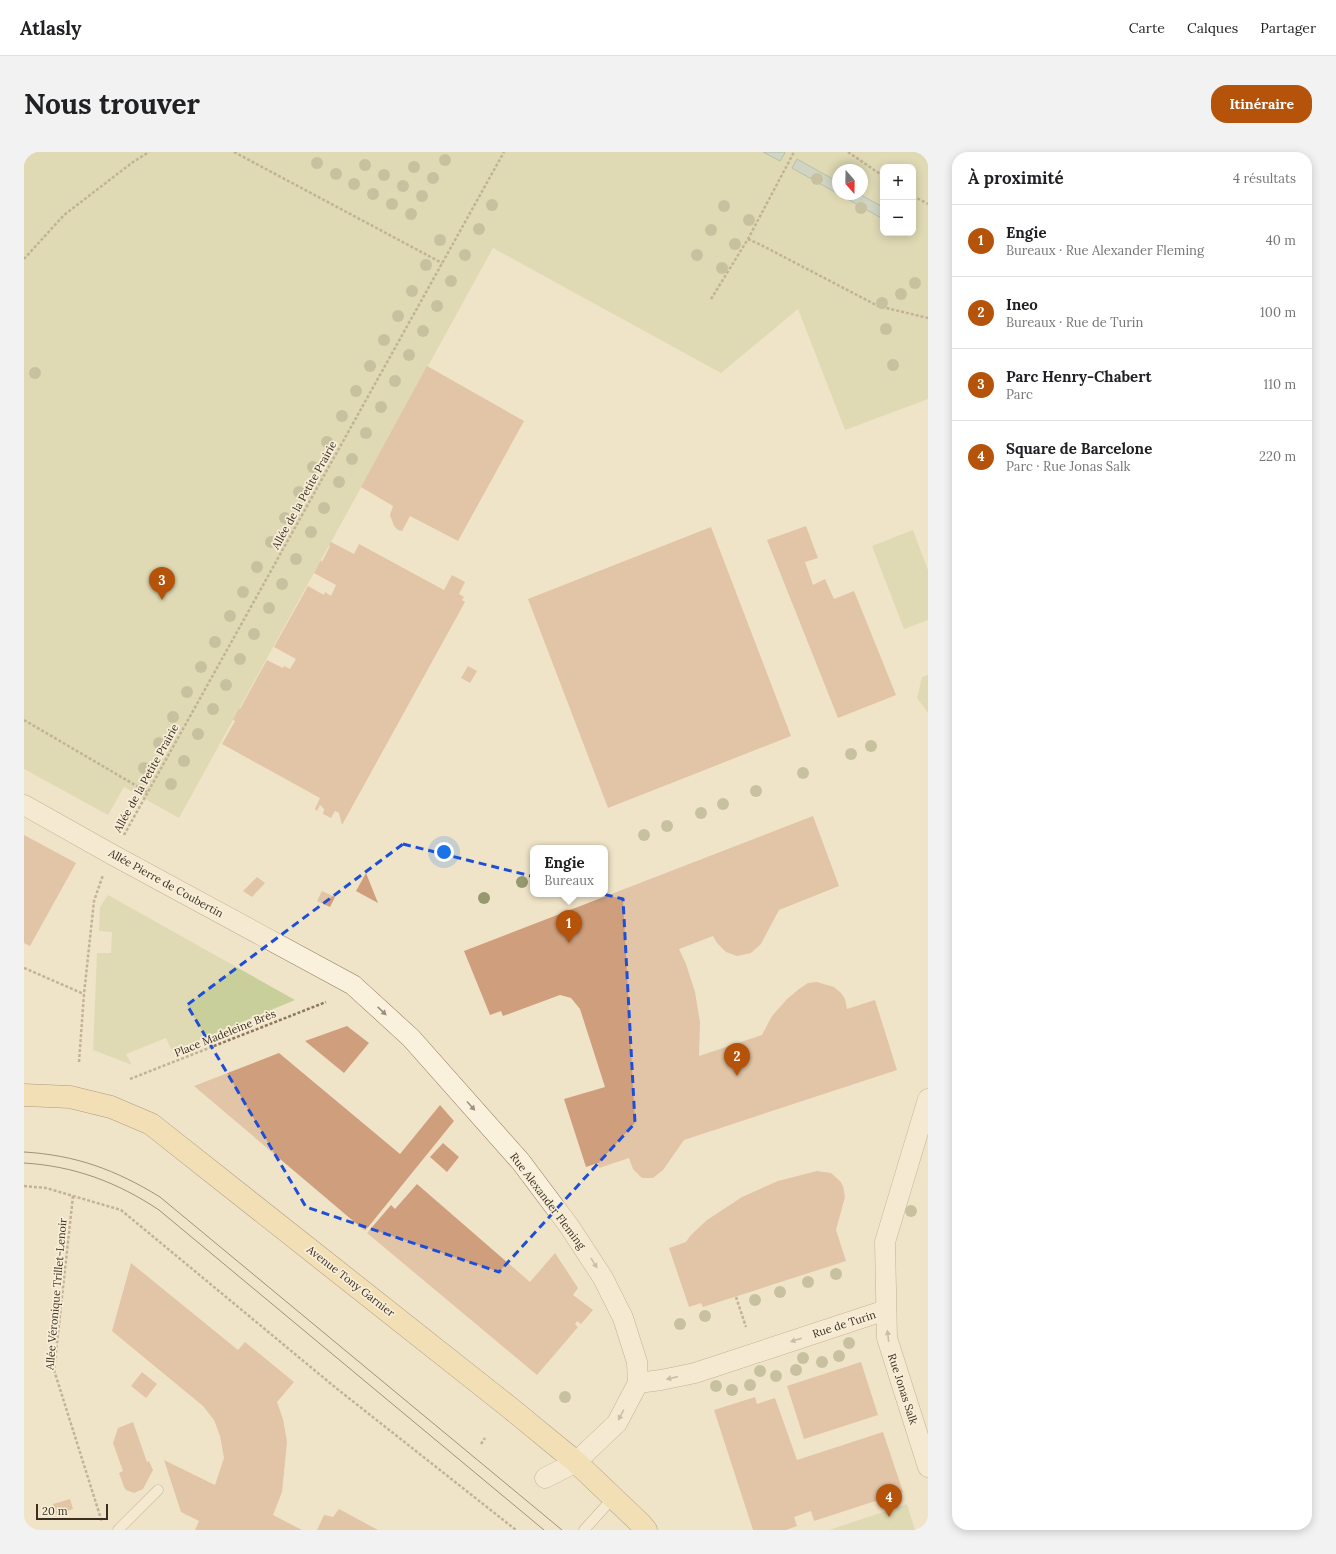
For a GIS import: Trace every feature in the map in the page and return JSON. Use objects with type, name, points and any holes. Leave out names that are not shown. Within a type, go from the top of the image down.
[{"type":"main road","name":"Avenue Tony Garnier","points":[[24,1096],[70,1098],[111,1107],[151,1124],[509,1407],[576,1462],[646,1530]]},
{"type":"street","name":"Allée Pierre de Coubertin","points":[[24,804],[308,960]]},
{"type":"street","name":"Rue Alexander Fleming","points":[[308,960],[353,985],[411,1038],[521,1162],[569,1226],[603,1278],[623,1318],[637,1362],[638,1383]]},
{"type":"street","name":"Rue de Turin","points":[[638,1383],[661,1380],[695,1372],[886,1310],[884,1242],[928,1099]]},
{"type":"street","name":"Rue Jonas Salk","points":[[886,1310],[887,1338],[928,1467]]},
{"type":"street","points":[[545,1478],[576,1462],[616,1423],[638,1383]]},
{"type":"lane","points":[[118,1530],[158,1490]]},
{"type":"lane","points":[[584,1530],[614,1498]]},
{"type":"path","points":[[24,259],[64,216],[133,162],[149,152]]},
{"type":"path","points":[[234,152],[442,264]]},
{"type":"path","name":"Allée de la Petite Prairie","points":[[121,840],[504,152]]},
{"type":"path","points":[[712,299],[748,239],[794,152]]},
{"type":"path","points":[[848,152],[880,174]]},
{"type":"path","points":[[916,198],[928,204]]},
{"type":"path","points":[[748,239],[878,306],[928,318]]},
{"type":"path","points":[[24,720],[147,792]]},
{"type":"path","points":[[79,1062],[84,994],[94,901],[105,871]]},
{"type":"path","points":[[24,968],[84,994]]},
{"type":"path","name":"Place Madeleine Brès","points":[[130,1079],[326,1002]]},
{"type":"path","points":[[24,1186],[46,1188],[121,1210],[336,1388],[516,1530]]},
{"type":"path","name":"Allée Véronique Trillet-Lenoir","points":[[73,1196],[54,1370],[102,1520],[102,1525]]},
{"type":"path","points":[[736,1297],[746,1327]]},
{"type":"path","points":[[480,1444],[486,1438]]},
{"type":"highlighted area","points":[[403,844],[623,899],[635,1123],[499,1272],[306,1207],[187,1005]]},
{"type":"green space","points":[[24,152],[928,152],[928,399],[845,430],[798,309],[721,373],[493,248],[179,818],[124,787],[108,815],[24,769]]},
{"type":"green space","points":[[913,530],[928,570],[928,620],[904,629],[872,546]]},
{"type":"green space","points":[[928,675],[928,713],[917,698],[922,677]]},
{"type":"green space","points":[[108,895],[295,1000],[172,1051],[166,1038],[126,1054],[132,1065],[93,1050],[97,953],[111,953],[112,932],[99,931],[100,907]]},
{"type":"green space","points":[[907,1504],[915,1530],[829,1530]]},
{"type":"water","points":[[763,152],[784,152],[785,153],[780,161]]},
{"type":"water","points":[[797,159],[832,179],[832,191],[792,168]]},
{"type":"water","points":[[868,199],[880,205],[880,217],[849,200]]},
{"type":"building","points":[[427,366],[524,421],[458,541],[410,516],[402,531],[398,530],[394,526],[390,515],[393,506],[361,487]]},
{"type":"building","points":[[806,526],[818,558],[805,562],[813,585],[825,579],[834,599],[854,591],[896,695],[838,718],[767,540]]},
{"type":"building","points":[[711,527],[791,736],[608,808],[528,599]]},
{"type":"building","points":[[331,542],[354,554],[359,544],[444,590],[452,575],[465,582],[459,594],[464,597],[462,600],[465,602],[342,825],[339,813],[335,811],[331,818],[323,814],[324,809],[320,805],[317,811],[315,809],[320,798],[222,744],[235,721],[233,720],[239,708],[240,709],[267,660],[283,668],[284,666],[290,669],[296,659],[274,647],[308,586],[324,595],[325,592],[331,596],[336,585],[314,573],[321,560],[322,562]]},
{"type":"building","points":[[468,666],[477,671],[470,683],[461,678]]},
{"type":"building","points":[[813,816],[839,886],[779,910],[761,944],[751,953],[737,956],[726,952],[717,943],[713,936],[679,949],[686,964],[695,992],[700,1022],[699,1056],[762,1035],[772,1016],[787,999],[808,983],[817,982],[834,987],[841,993],[845,999],[847,1009],[875,1000],[897,1070],[684,1140],[663,1170],[653,1178],[642,1178],[633,1169],[629,1158],[599,1168],[598,1163],[586,1167],[564,1099],[605,1087],[580,1009],[571,998],[560,995],[503,1016],[501,1011],[490,1015],[464,951],[604,897],[608,897],[608,895]]},
{"type":"building","points":[[24,835],[76,863],[30,946],[24,943]]},
{"type":"building","points":[[366,873],[378,903],[356,891]]},
{"type":"building","points":[[257,877],[265,883],[252,897],[243,891]]},
{"type":"building","points":[[322,891],[335,897],[330,907],[317,901]]},
{"type":"building","points":[[347,1026],[369,1043],[344,1073],[305,1041]]},
{"type":"building","points":[[279,1053],[400,1154],[440,1105],[454,1121],[365,1231],[194,1086]]},
{"type":"building","points":[[443,1143],[459,1157],[447,1172],[430,1157]]},
{"type":"building","points":[[817,1171],[831,1173],[843,1186],[845,1197],[836,1230],[846,1261],[703,1307],[701,1303],[689,1307],[669,1248],[686,1242],[690,1236],[707,1220],[742,1197],[778,1181]]},
{"type":"building","points":[[417,1184],[530,1282],[555,1253],[578,1288],[573,1295],[593,1310],[581,1324],[577,1321],[575,1324],[578,1327],[537,1375],[367,1233],[391,1205],[395,1209]]},
{"type":"building","points":[[131,1263],[238,1350],[245,1342],[294,1382],[277,1402],[283,1419],[287,1442],[282,1492],[273,1515],[302,1530],[195,1530],[199,1521],[181,1512],[164,1460],[215,1485],[224,1458],[220,1436],[214,1420],[203,1406],[112,1331]]},
{"type":"building","points":[[861,1362],[878,1415],[804,1439],[787,1386]]},
{"type":"building","points":[[142,1372],[157,1384],[146,1398],[131,1386]]},
{"type":"building","points":[[755,1397],[757,1404],[775,1398],[797,1460],[883,1432],[903,1492],[814,1521],[811,1511],[794,1517],[797,1526],[786,1530],[753,1530],[714,1410]]},
{"type":"building","points":[[133,1422],[147,1462],[149,1461],[153,1470],[143,1489],[134,1493],[126,1490],[124,1487],[119,1473],[123,1471],[113,1443],[118,1428]]},
{"type":"building","points":[[70,1499],[73,1509],[56,1515],[53,1504]]},
{"type":"building","points":[[339,1509],[378,1530],[317,1530],[324,1515],[333,1517]]},
{"type":"tram line","points":[[24,1152],[61,1156],[78,1160],[128,1179],[160,1197],[562,1530]]},
{"type":"tram line","points":[[24,1163],[60,1168],[94,1177],[127,1191],[159,1210],[544,1530]]},
{"type":"place","name":"Parc Henry-Chabert","points":[[162,600]]},
{"type":"place","name":"Engie","points":[[569,943]]},
{"type":"place","name":"Ineo","points":[[737,1076]]},
{"type":"place","name":"Square de Barcelone","points":[[889,1517]]}]
